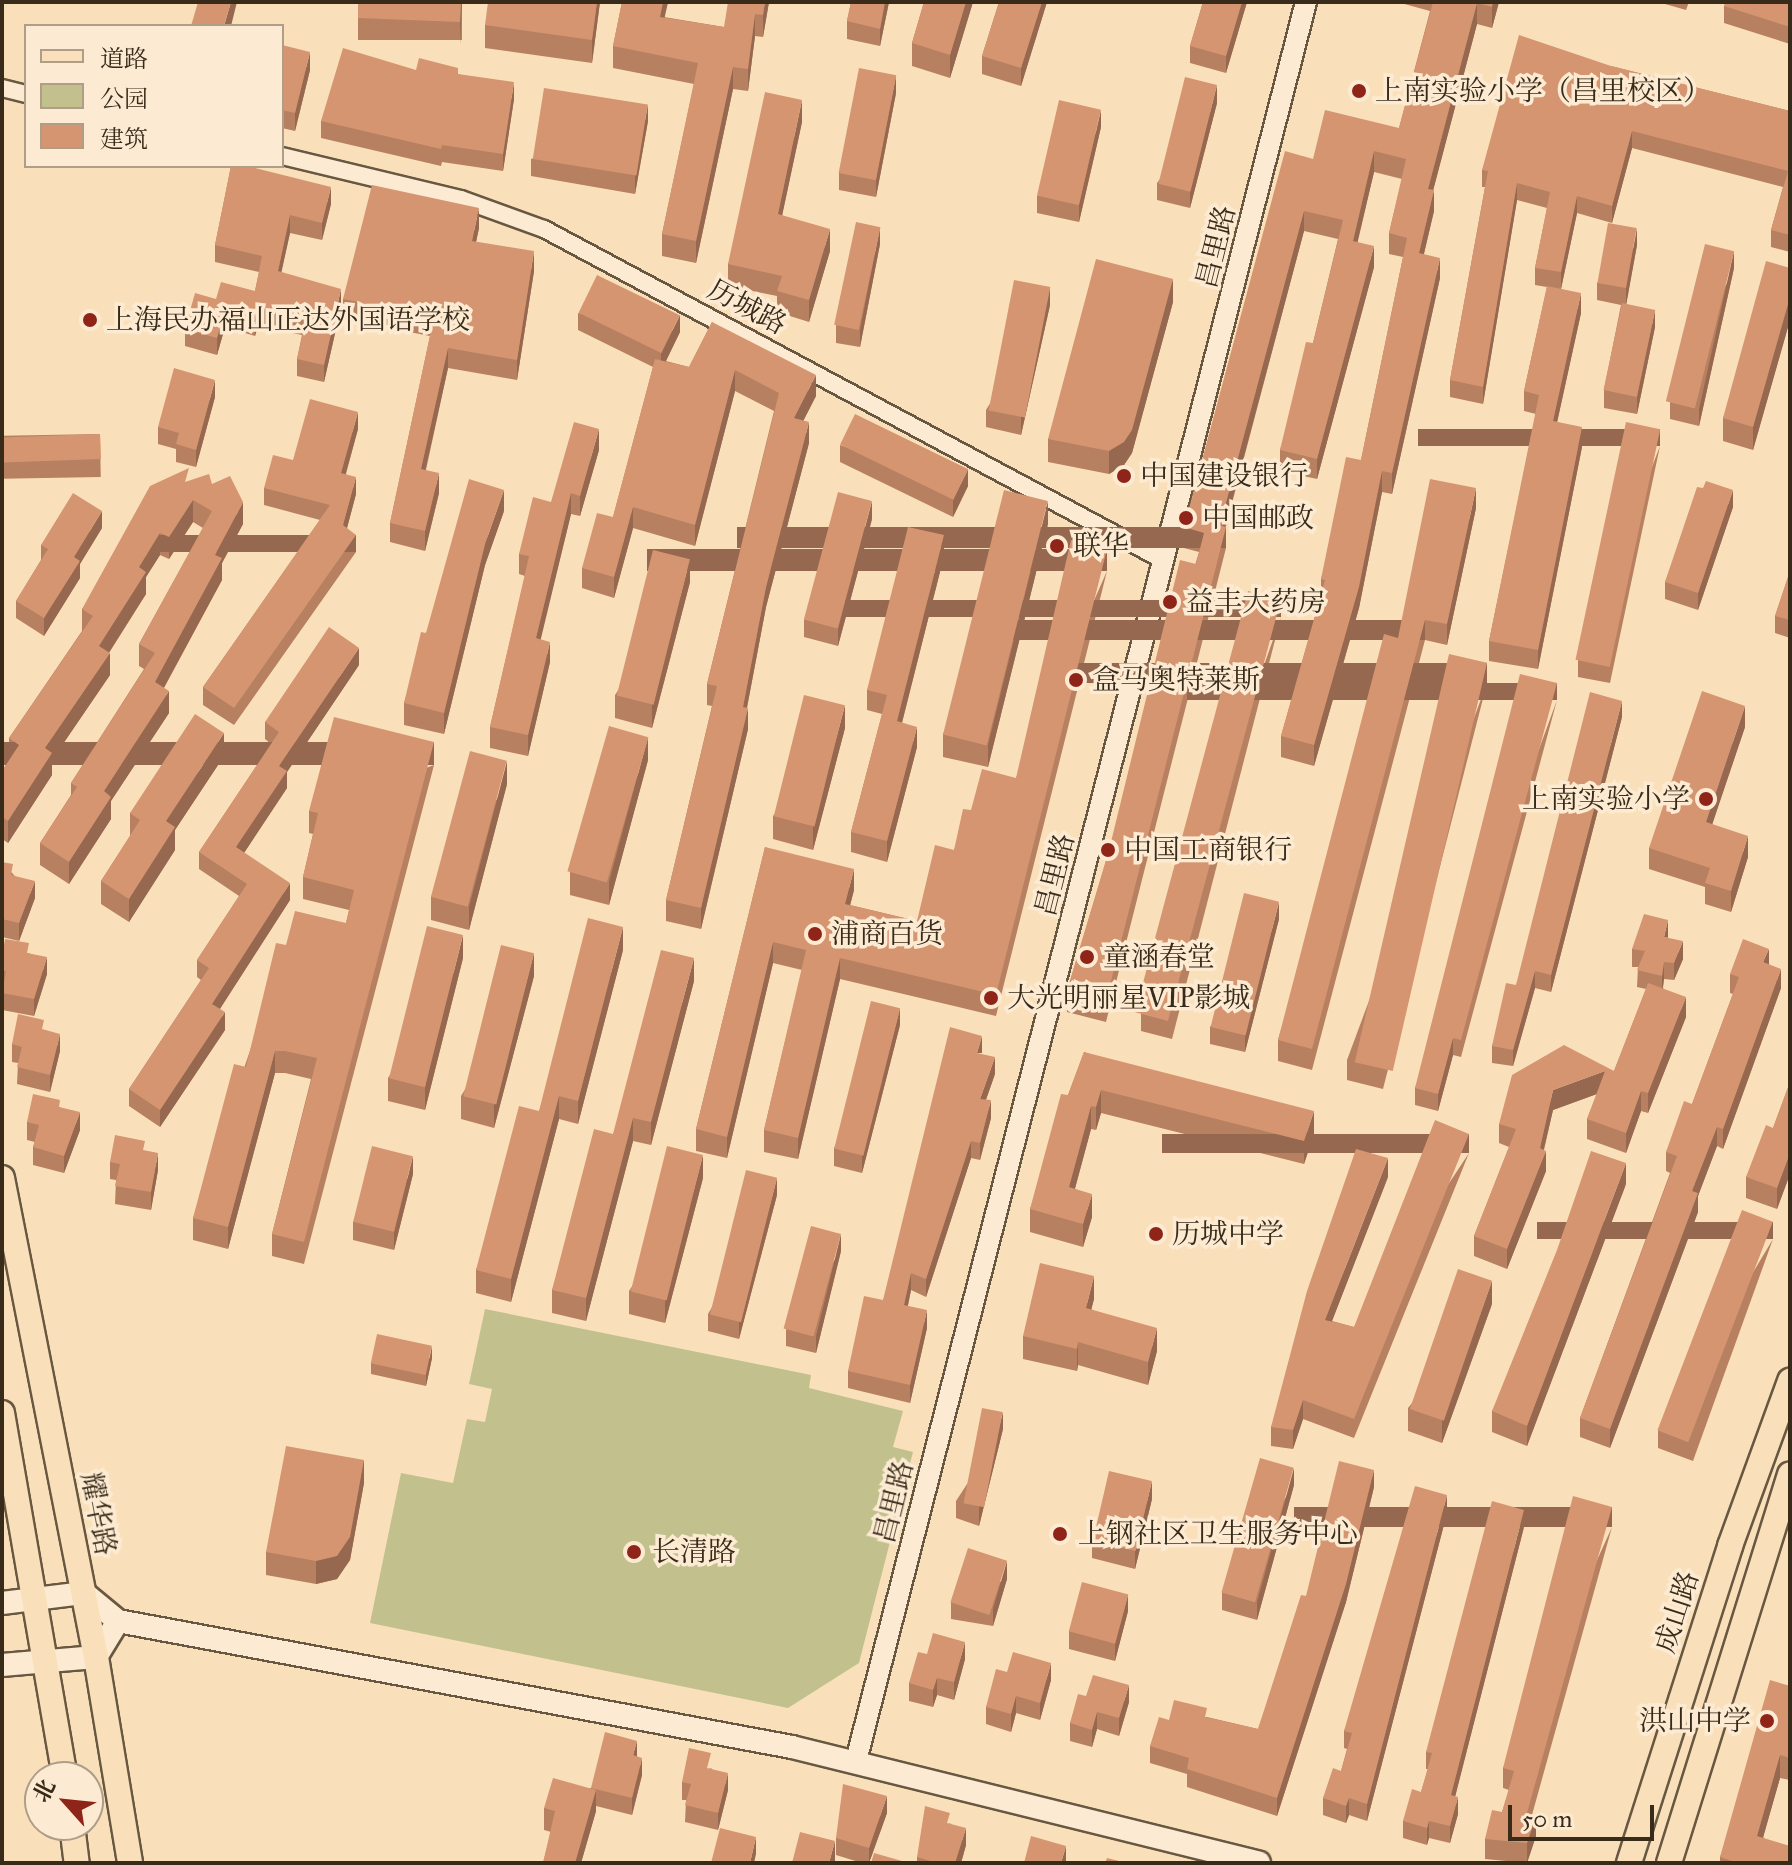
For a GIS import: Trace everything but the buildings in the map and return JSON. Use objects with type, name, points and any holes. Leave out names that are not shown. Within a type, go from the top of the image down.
[{"type":"main road","name":"耀华路","points":[[2,1178],[96,1657],[130,1863]]},
{"type":"main road","name":"成山路","points":[[1629,1863],[1730,1546],[1790,1381]]},
{"type":"main road","points":[[2,1413],[62,1761]]},
{"type":"main road","points":[[1669,1863],[1790,1474]]},
{"type":"main road","points":[[2,1603],[84,1593],[118,1621],[856,1761],[1259,1863]]},
{"type":"main road","points":[[2,1665],[96,1657],[118,1621]]},
{"type":"main road","points":[[74,1841],[77,1863]]},
{"type":"street","name":"昌里路","points":[[856,1761],[1306,2]]},
{"type":"street","points":[[2,88],[24,94]]},
{"type":"street","name":"历城路","points":[[284,156],[461,199],[544,229],[1165,561]]},
{"type":"green space","points":[[485,1309],[811,1375],[809,1388],[903,1411],[893,1447],[913,1452],[859,1663],[788,1708],[370,1623],[401,1473],[453,1483],[467,1419],[485,1422],[492,1389],[469,1384]]},
{"type":"place","name":"上南实验小学（昌里校区）","points":[[1359,91]]},
{"type":"place","name":"上海民办福山正达外国语学校","points":[[90,320]]},
{"type":"place","name":"中国建设银行","points":[[1124,476]]},
{"type":"place","name":"中国邮政","points":[[1186,518]]},
{"type":"place","name":"联华","points":[[1057,546]]},
{"type":"place","name":"益丰大药房","points":[[1170,602]]},
{"type":"place","name":"盒马奥特莱斯","points":[[1076,680]]},
{"type":"place","name":"上南实验小学","points":[[1706,799]]},
{"type":"place","name":"中国工商银行","points":[[1108,850]]},
{"type":"place","name":"浦商百货","points":[[815,934]]},
{"type":"place","name":"童涵春堂","points":[[1087,957]]},
{"type":"place","name":"大光明丽星VIP影城","points":[[991,998]]},
{"type":"place","name":"历城中学","points":[[1156,1234]]},
{"type":"place","name":"上钢社区卫生服务中心","points":[[1060,1534]]},
{"type":"place","name":"长清路","points":[[634,1552]]},
{"type":"place","name":"洪山中学","points":[[1767,1721]]}]
